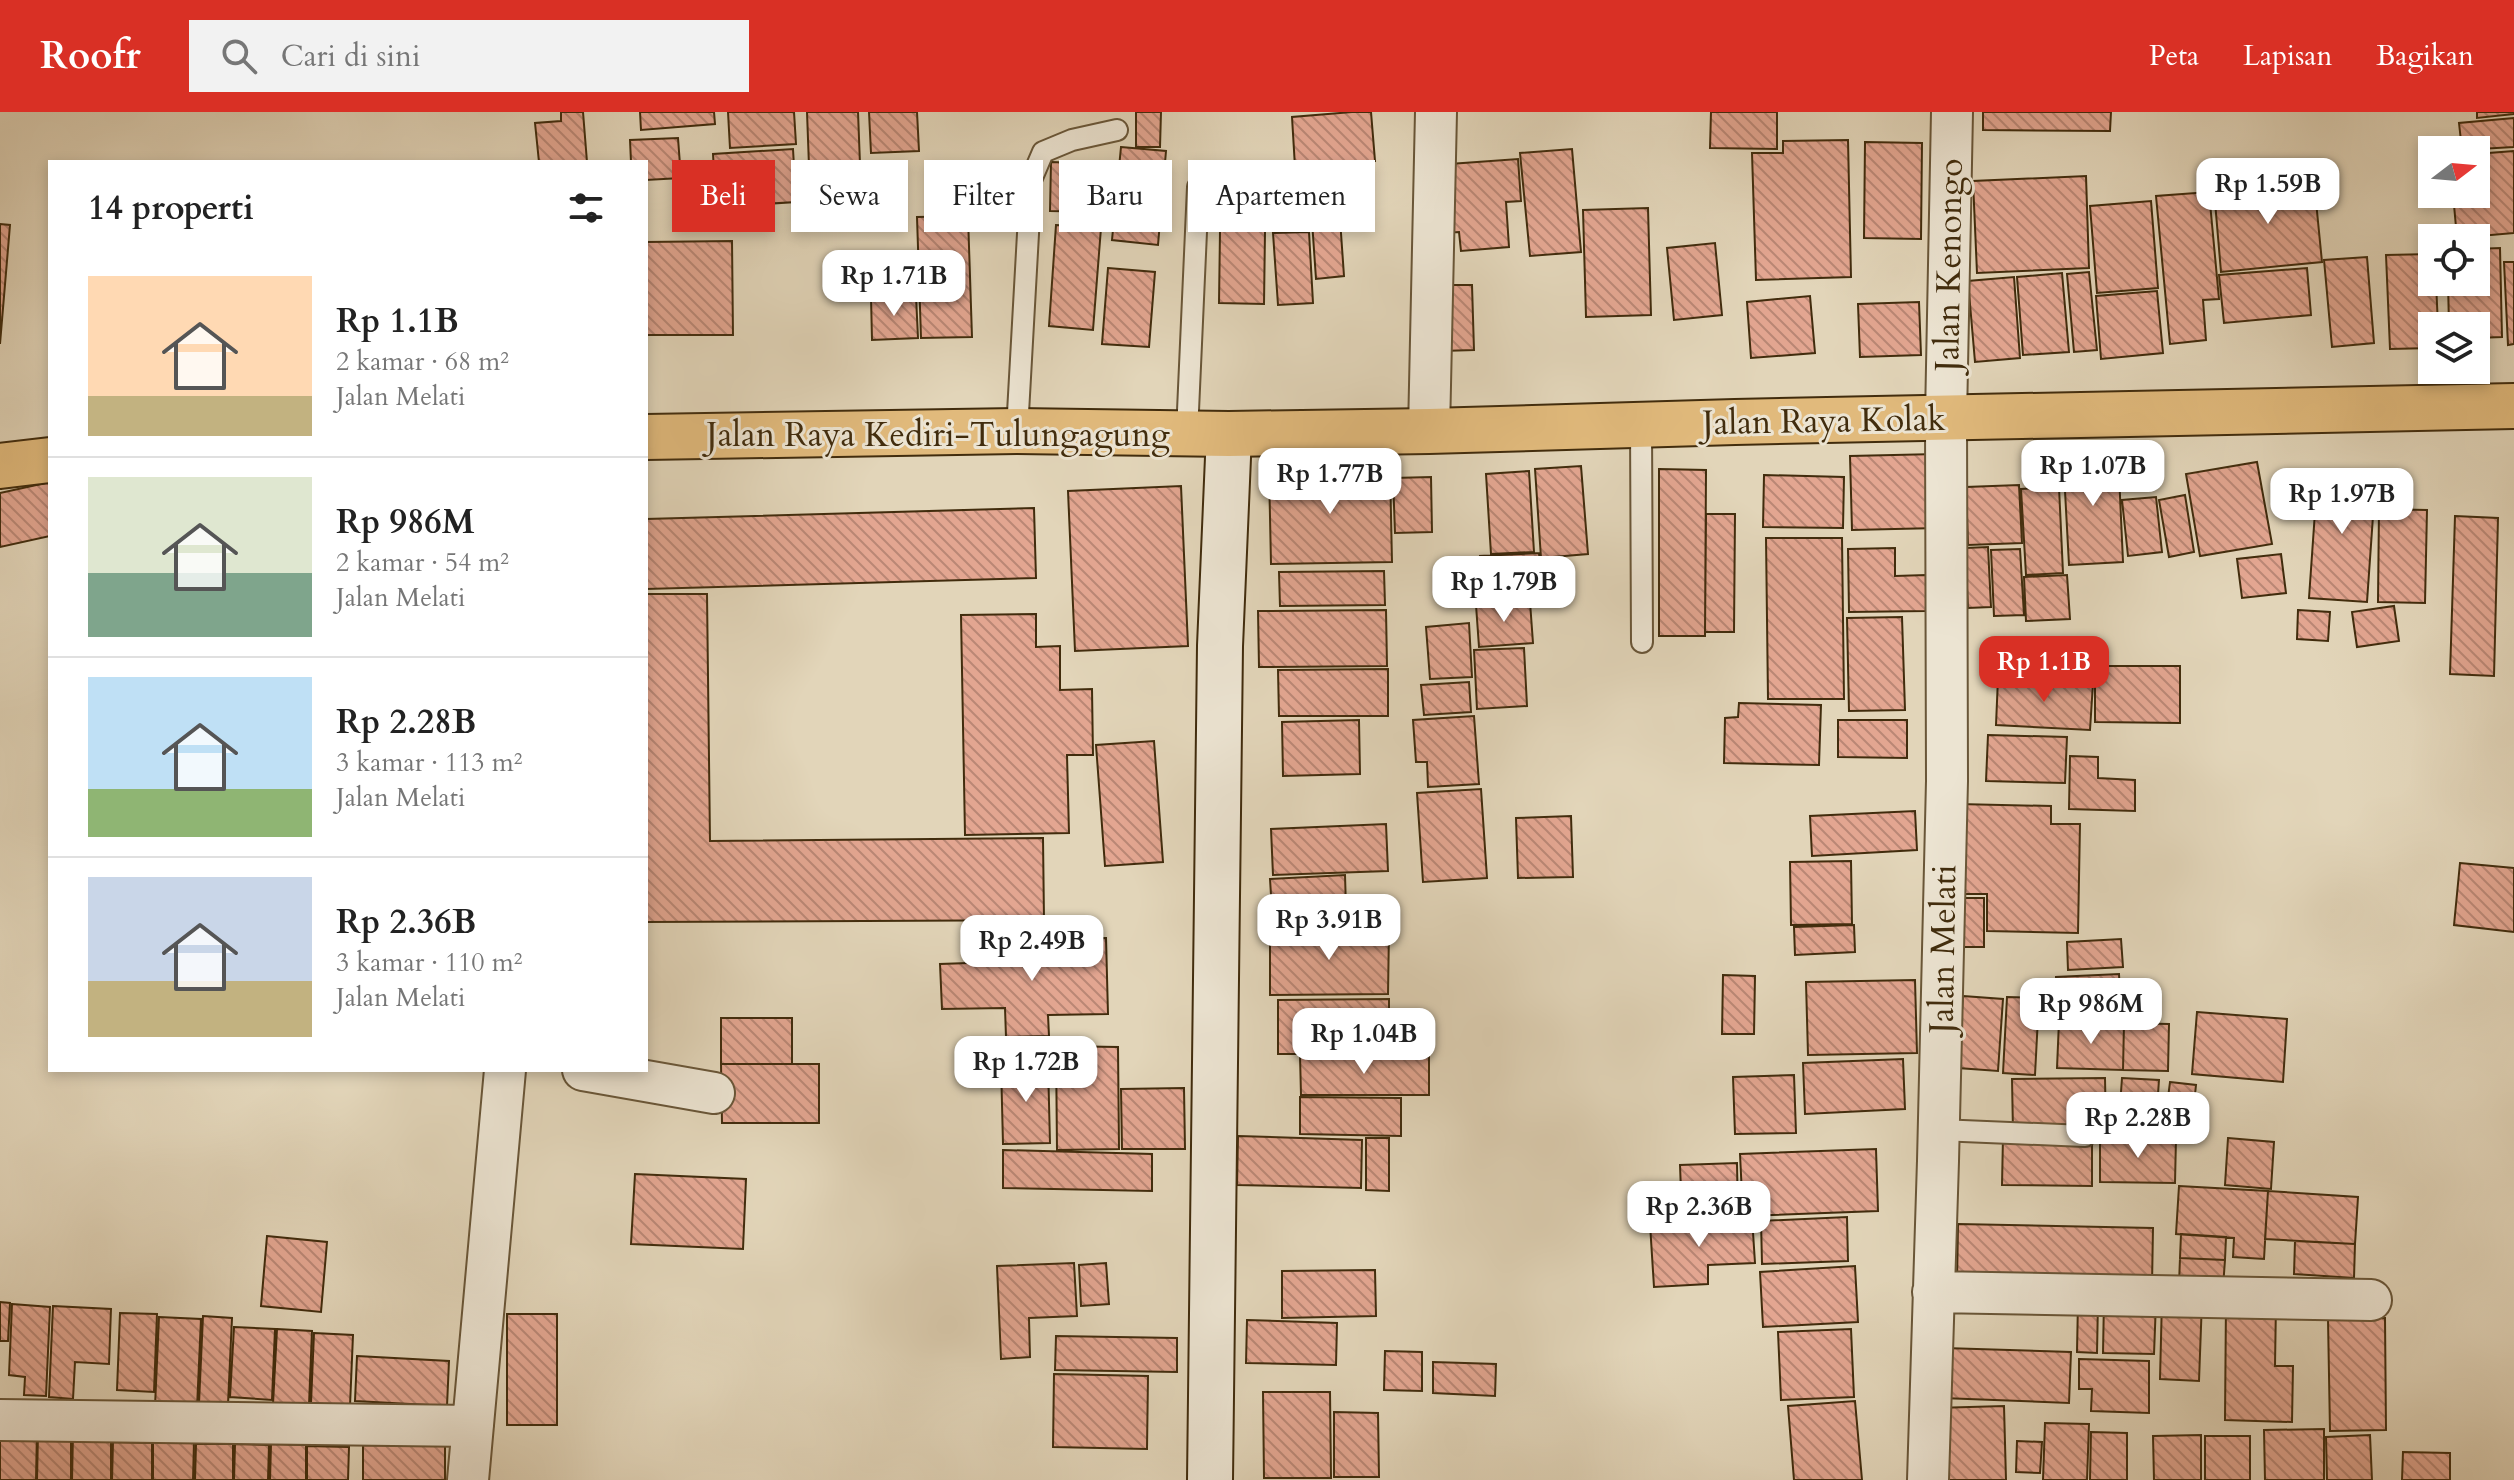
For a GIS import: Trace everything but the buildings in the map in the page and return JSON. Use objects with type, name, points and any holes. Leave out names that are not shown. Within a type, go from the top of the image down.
[{"type":"highway","name":"Jalan Raya Kolak","points":[[1208,434],[2514,406]]},
{"type":"highway","name":"Jalan Raya Kediri-Tulungagung","points":[[648,437],[1017,431],[1208,434]]},
{"type":"highway","points":[[0,466],[48,460]]},
{"type":"street","points":[[1429,431],[1436,112]]},
{"type":"street","name":"Jalan Kenongo","points":[[1946,418],[1952,112]]},
{"type":"street","name":"Jalan Melati","points":[[1928,1480],[1947,781],[1946,418]]},
{"type":"street","points":[[1208,434],[1220,646],[1210,1480]]},
{"type":"street","points":[[468,1480],[505,1072]]},
{"type":"street","points":[[594,1072],[714,1093]]},
{"type":"street","points":[[1933,1292],[2371,1300]]},
{"type":"street","points":[[0,1420],[473,1426]]},
{"type":"lane","points":[[1017,431],[1031,180],[1043,152],[1072,140],[1117,130]]},
{"type":"lane","points":[[1200,232],[1208,434]]},
{"type":"lane","points":[[1641,425],[1642,642]]},
{"type":"lane","points":[[1939,1130],[2085,1136]]}]
